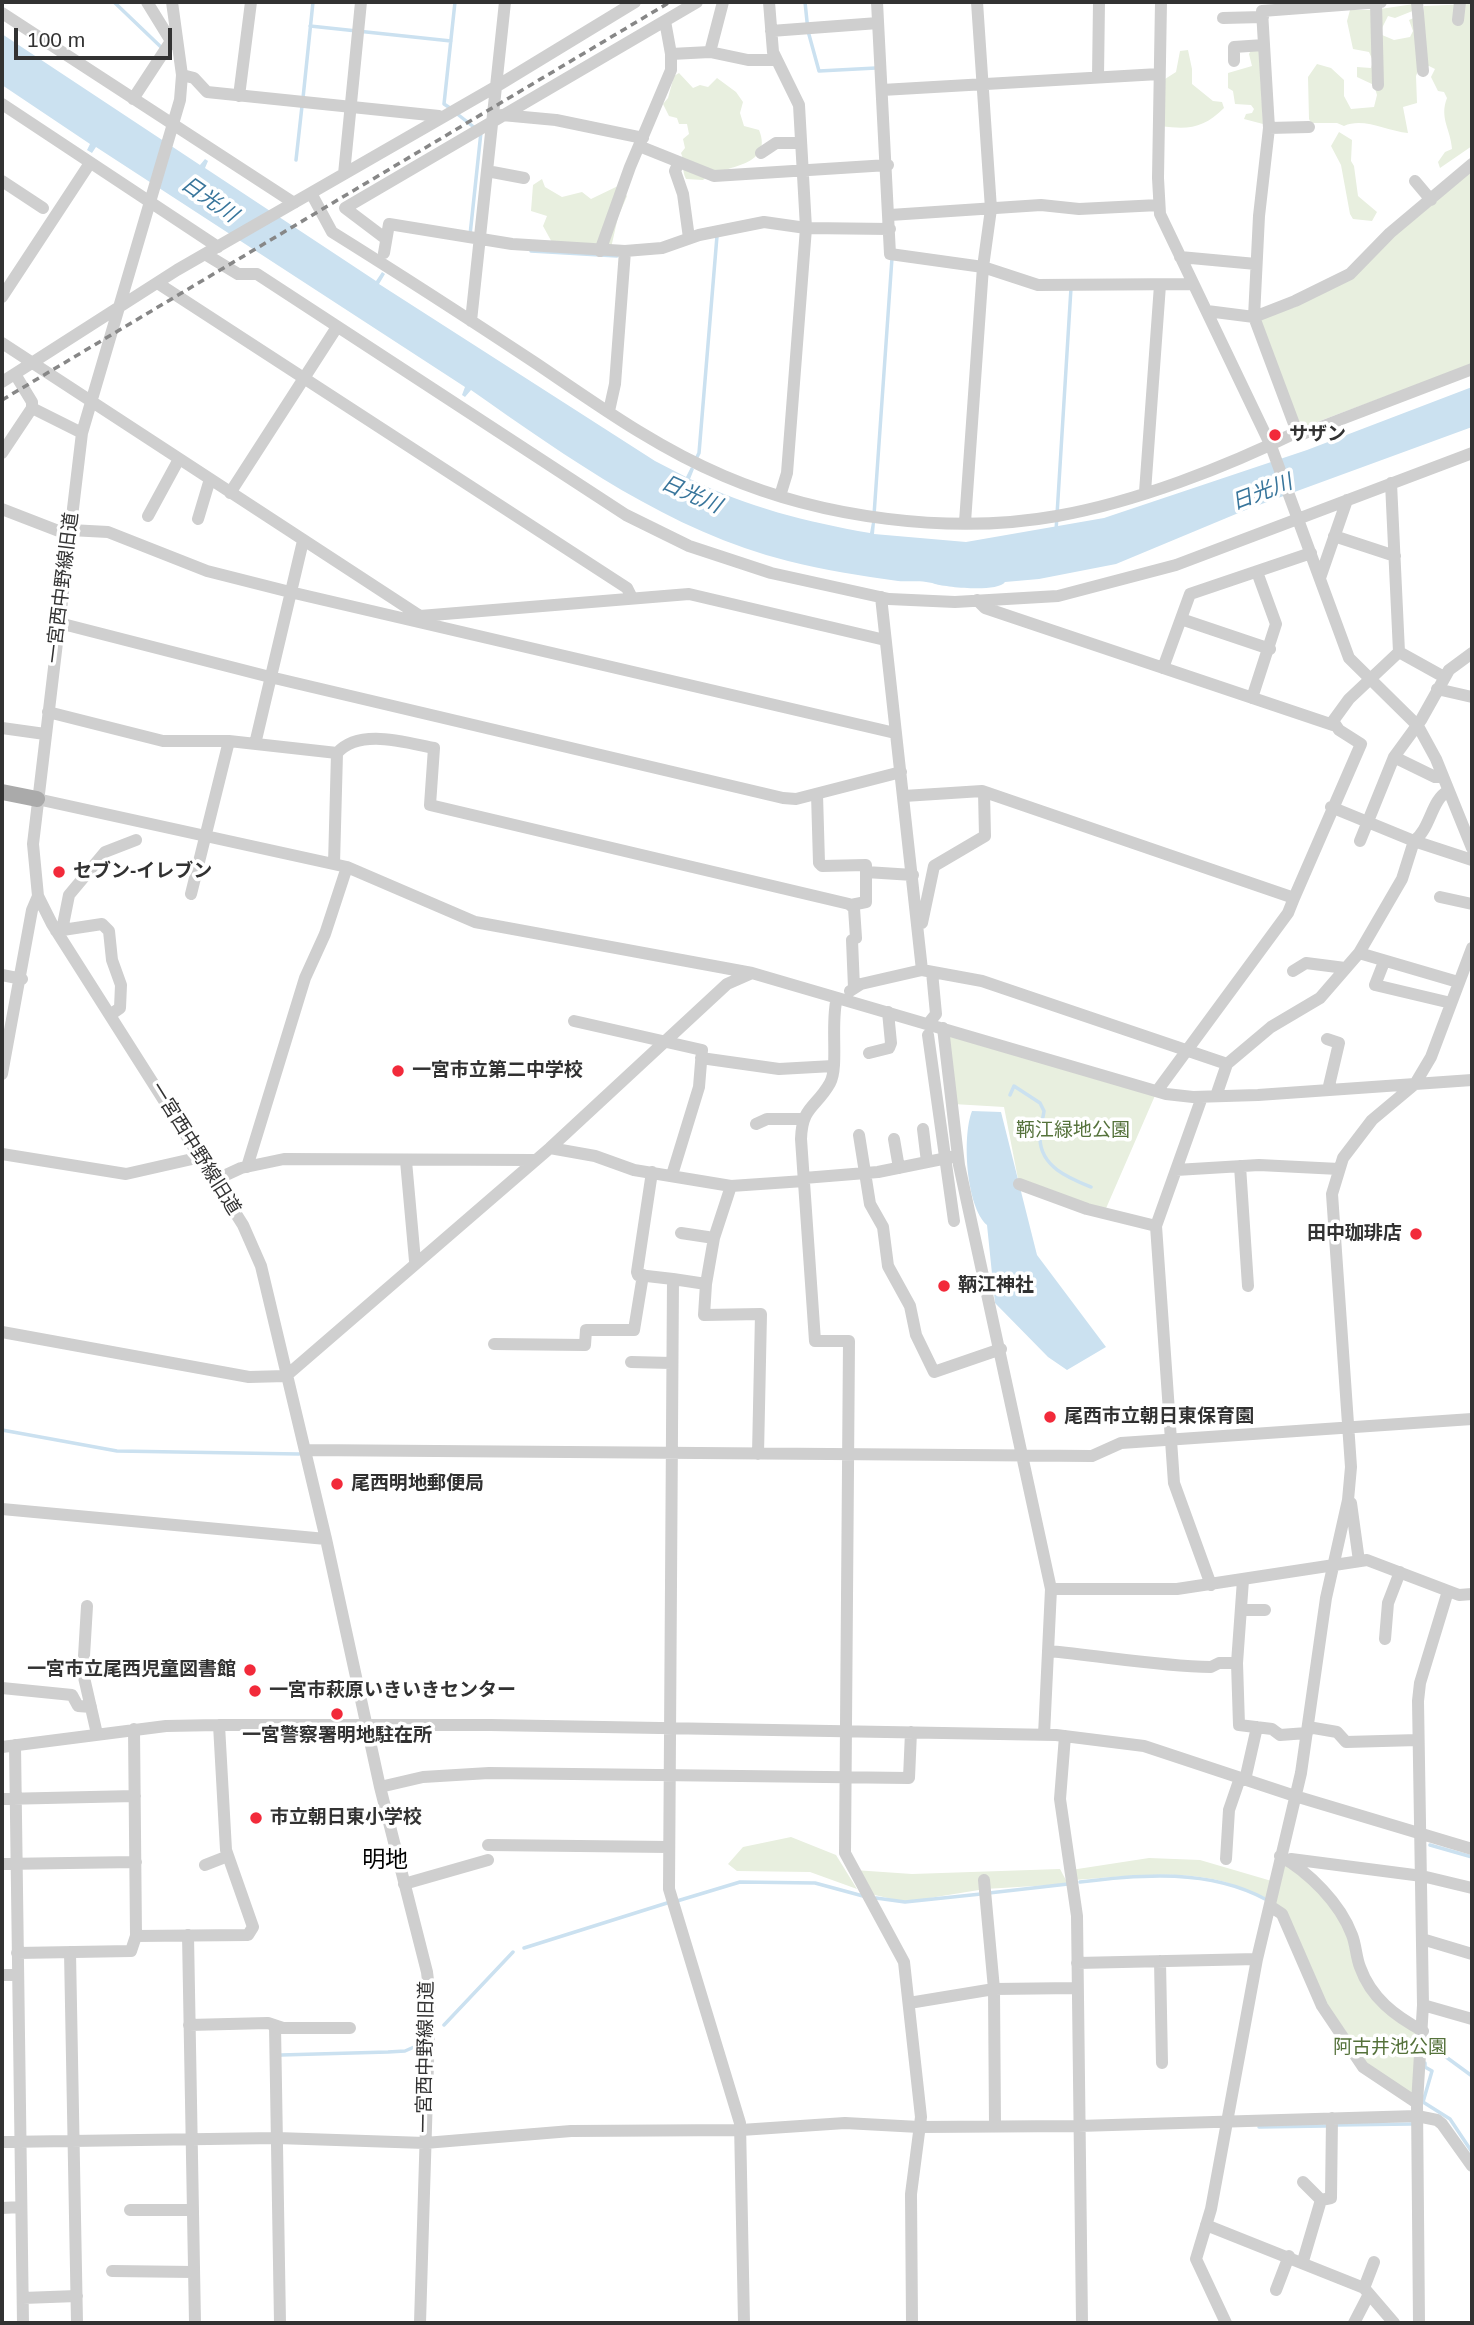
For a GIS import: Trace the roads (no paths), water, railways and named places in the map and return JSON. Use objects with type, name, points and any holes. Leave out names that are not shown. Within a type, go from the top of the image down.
[{"type":"main road","points":[[2,793],[37,799]]},
{"type":"street","points":[[133,99],[174,40],[147,2]]},
{"type":"street","name":"一宮西中野線旧道","points":[[172,2],[174,40],[182,75],[180,100],[89,401],[82,433],[37,799],[33,844],[38,896],[56,931],[243,1225],[261,1266],[326,1539],[380,1787],[427,1972],[430,1997],[420,2323]]},
{"type":"street","points":[[239,96],[251,2]]},
{"type":"street","points":[[344,174],[362,2]]},
{"type":"street","points":[[471,321],[487,171],[497,117],[497,86],[505,2]]},
{"type":"street","points":[[2,382],[205,254],[439,116],[497,86],[635,2]]},
{"type":"street","points":[[386,239],[345,208],[697,2]]},
{"type":"street","points":[[710,52],[723,2]]},
{"type":"street","points":[[769,2],[776,60],[799,105],[806,228],[787,473],[780,496]]},
{"type":"street","points":[[877,2],[888,165],[890,254],[983,267],[1038,285],[1192,284]]},
{"type":"street","points":[[964,522],[983,267],[991,209],[977,2]]},
{"type":"street","points":[[1098,77],[1099,2]]},
{"type":"street","points":[[1161,2],[1159,205],[1192,284],[1270,446],[1349,659],[1418,726],[1443,777],[1472,848]]},
{"type":"street","points":[[1418,2],[1423,71]]},
{"type":"street","points":[[1458,20],[1460,2]]},
{"type":"street","points":[[1223,18],[1290,5],[1378,3],[1378,85]]},
{"type":"street","points":[[1261,10],[1269,128],[1256,264],[1254,317],[1297,432],[1300,435],[1472,369]]},
{"type":"street","points":[[2,13],[294,203]]},
{"type":"street","points":[[600,251],[671,70],[665,21]]},
{"type":"street","points":[[771,31],[878,23]]},
{"type":"street","points":[[1234,61],[1234,47],[1264,45]]},
{"type":"street","points":[[671,54],[710,52],[738,58],[776,60]]},
{"type":"street","points":[[883,90],[1159,74]]},
{"type":"street","points":[[182,75],[194,78],[207,92],[439,116]]},
{"type":"street","points":[[2,104],[218,247]]},
{"type":"street","points":[[497,117],[556,120],[641,142],[714,176],[888,165]]},
{"type":"street","points":[[1269,128],[1309,127]]},
{"type":"street","points":[[761,153],[776,143],[801,143]]},
{"type":"street","points":[[679,162],[675,172],[684,194],[689,238]]},
{"type":"street","points":[[2,297],[90,163]]},
{"type":"street","points":[[1207,311],[1254,317],[1295,301],[1350,274],[1390,233],[1472,164]]},
{"type":"street","points":[[487,171],[524,178]]},
{"type":"street","points":[[2,181],[43,208]]},
{"type":"street","points":[[1415,181],[1432,200]]},
{"type":"street","points":[[311,193],[332,232],[663,445],[723,475],[780,496],[830,509],[887,519],[964,522],[1057,516],[1145,492],[1270,446],[1297,432]]},
{"type":"street","points":[[890,215],[1041,205],[1079,209],[1159,205]]},
{"type":"street","points":[[384,253],[389,224],[480,239],[600,251],[662,248],[689,238],[764,222],[806,228],[890,229]]},
{"type":"street","points":[[609,411],[615,384],[625,251]]},
{"type":"street","points":[[205,254],[238,274],[257,274],[626,515],[689,547],[771,573],[880,597],[977,600],[1058,596],[1176,565],[1472,453]]},
{"type":"street","points":[[1180,257],[1256,264]]},
{"type":"street","points":[[159,284],[627,587],[632,598]]},
{"type":"street","points":[[1145,492],[1160,285]]},
{"type":"street","points":[[230,493],[337,327]]},
{"type":"street","points":[[2,343],[419,618],[689,594],[885,640]]},
{"type":"street","points":[[2,453],[32,408],[32,402],[15,374]]},
{"type":"street","points":[[32,408],[82,433]]},
{"type":"street","points":[[148,516],[179,459]]},
{"type":"street","points":[[198,519],[210,479]]},
{"type":"street","points":[[1391,483],[1399,652]]},
{"type":"street","points":[[1320,578],[1346,500]]},
{"type":"street","points":[[2,509],[69,533],[108,532],[207,571],[290,592],[419,618],[895,733]]},
{"type":"street","points":[[1334,536],[1395,556]]},
{"type":"street","points":[[255,744],[303,541]]},
{"type":"street","points":[[1163,668],[1190,594],[1311,553]]},
{"type":"street","points":[[1252,698],[1276,624],[1256,572]]},
{"type":"street","points":[[880,597],[919,930],[936,1014],[928,1029],[952,1157],[1001,1349],[1051,1589],[1044,1735]]},
{"type":"street","points":[[977,600],[985,608],[1333,725],[1361,744],[1331,807],[1288,913],[1157,1091]]},
{"type":"street","points":[[1181,619],[1270,649]]},
{"type":"street","points":[[59,623],[270,677],[783,798],[796,799],[901,772]]},
{"type":"street","points":[[1399,652],[1444,677]]},
{"type":"street","points":[[1333,725],[1349,699],[1399,652]]},
{"type":"street","points":[[1360,841],[1394,757],[1418,726],[1444,677],[1462,658],[1472,653]]},
{"type":"street","points":[[1437,689],[1472,697]]},
{"type":"street","points":[[48,712],[163,741],[229,741],[337,753]]},
{"type":"street","points":[[2,729],[45,734]]},
{"type":"street","points":[[247,1167],[305,978],[325,934],[340,865],[337,753],[344,745],[373,739],[434,748],[430,805],[851,905],[866,902],[866,865],[822,866],[819,863],[817,794]]},
{"type":"street","points":[[191,894],[229,741]]},
{"type":"street","points":[[1394,757],[1435,777],[1443,777]]},
{"type":"street","points":[[1216,1096],[1227,1064],[1271,1027],[1320,998],[1359,953],[1402,879],[1415,841],[1425,833],[1441,795],[1448,791]]},
{"type":"street","points":[[866,872],[912,871],[934,866],[985,836],[984,792]]},
{"type":"street","points":[[904,796],[984,792],[1294,898]]},
{"type":"street","points":[[37,799],[340,865],[475,922],[752,973],[888,1012],[928,1029],[943,1028],[1157,1091],[1202,1097],[1472,1080]]},
{"type":"street","points":[[1331,807],[1415,841],[1472,859]]},
{"type":"street","points":[[56,931],[63,925],[69,895],[105,852],[136,840]]},
{"type":"street","points":[[919,930],[934,866]]},
{"type":"street","points":[[2,1074],[22,979],[32,910],[38,896]]},
{"type":"street","points":[[1440,897],[1472,904]]},
{"type":"street","points":[[851,905],[854,908],[856,938],[852,940],[853,988]]},
{"type":"street","points":[[56,931],[102,924],[109,931],[112,960],[121,985],[120,1008],[110,1015]]},
{"type":"street","points":[[1359,1561],[1349,1490],[1349,1428],[1332,1194],[1343,1158],[1372,1120],[1415,1084],[1431,1057],[1451,1003],[1464,980],[1472,948]]},
{"type":"street","points":[[1359,953],[1384,962],[1464,980]]},
{"type":"street","points":[[1384,962],[1375,985],[1451,1003]]},
{"type":"street","points":[[1293,971],[1306,963],[1345,968]]},
{"type":"street","points":[[912,2323],[911,2194],[919,2127],[904,1962],[845,1853],[849,1341],[816,1341],[802,1119],[831,1082],[832,1020],[841,998],[861,984],[927,971],[982,981],[1227,1064]]},
{"type":"street","points":[[2,1332],[249,1377],[286,1376],[415,1261],[550,1148],[727,984],[752,973]]},
{"type":"street","points":[[2,975],[22,979]]},
{"type":"street","points":[[869,1053],[888,1048],[891,1043],[888,1012]]},
{"type":"street","points":[[574,1021],[666,1040],[702,1051],[699,1087],[671,1175]]},
{"type":"street","points":[[943,1028],[954,1221]]},
{"type":"street","points":[[1327,1039],[1339,1043],[1328,1090]]},
{"type":"street","points":[[701,1058],[779,1069],[833,1066]]},
{"type":"street","points":[[1202,1097],[1156,1226],[1174,1483],[1211,1586]]},
{"type":"street","points":[[756,1125],[767,1119],[802,1119]]},
{"type":"street","points":[[923,1129],[927,1162]]},
{"type":"street","points":[[859,1135],[870,1204],[883,1227],[888,1266],[910,1306],[916,1335],[934,1372],[1001,1349]]},
{"type":"street","points":[[894,1139],[899,1168]]},
{"type":"street","points":[[550,1148],[595,1156],[652,1172],[731,1186],[864,1173],[952,1157]]},
{"type":"street","points":[[2,1154],[127,1174],[201,1157]]},
{"type":"street","points":[[215,1180],[247,1167],[284,1159],[533,1160]]},
{"type":"street","points":[[406,1161],[415,1261]]},
{"type":"street","points":[[1176,1170],[1286,1165],[1339,1169]]},
{"type":"street","points":[[1240,1166],[1248,1286]]},
{"type":"street","points":[[652,1172],[637,1272],[706,1284]]},
{"type":"street","points":[[1019,1184],[1087,1209],[1156,1226]]},
{"type":"street","points":[[731,1186],[714,1238],[704,1315],[761,1314],[758,1454]]},
{"type":"street","points":[[681,1233],[714,1238]]},
{"type":"street","points":[[494,1344],[585,1345],[586,1330],[634,1330],[643,1275]]},
{"type":"street","points":[[673,1279],[669,1889],[741,2130],[744,2323]]},
{"type":"street","points":[[631,1362],[672,1363]]},
{"type":"street","points":[[305,1450],[671,1451],[1092,1457],[1121,1443],[1472,1419]]},
{"type":"street","points":[[1226,2323],[1196,2259],[1230,2119],[1257,1959],[1295,1796],[1308,1730],[1326,1598],[1335,1566],[1349,1490]]},
{"type":"street","points":[[2,1509],[326,1539]]},
{"type":"street","points":[[1051,1589],[1177,1589],[1211,1586],[1367,1560],[1459,1595],[1472,1594]]},
{"type":"street","points":[[1385,1639],[1388,1603],[1400,1572]]},
{"type":"street","points":[[1243,1580],[1237,1663],[1239,1725],[1272,1729],[1280,1735],[1308,1730],[1337,1732],[1346,1742],[1418,1740]]},
{"type":"street","points":[[1419,2323],[1417,2110],[1423,2031],[1422,1876],[1421,1838],[1418,1834],[1420,1684],[1448,1591]]},
{"type":"street","points":[[87,1605],[83,1673],[97,1734]]},
{"type":"street","points":[[1241,1609],[1265,1609]]},
{"type":"street","points":[[1048,1651],[1131,1659],[1154,1666],[1211,1667],[1219,1663],[1237,1663]]},
{"type":"street","points":[[2,1688],[72,1695],[78,1706],[90,1707]]},
{"type":"street","points":[[136,1936],[248,1935],[253,1927],[228,1856],[219,1725]]},
{"type":"street","points":[[23,2323],[16,1798],[8,1746],[134,1729],[219,1725],[490,1725],[1065,1736],[1144,1746],[1295,1796],[1472,1849]]},
{"type":"street","points":[[1226,1858],[1229,1810],[1243,1779],[1257,1727]]},
{"type":"street","points":[[17,1953],[131,1951],[136,1936],[134,1729]]},
{"type":"street","points":[[380,1787],[423,1777],[489,1773],[909,1778],[911,1732]]},
{"type":"street","points":[[1065,1736],[1060,1811],[1077,1916],[1082,2323]]},
{"type":"street","points":[[2,1799],[135,1796]]},
{"type":"street","points":[[488,1845],[669,1847]]},
{"type":"street","points":[[205,1865],[228,1856]]},
{"type":"street","points":[[1280,1856],[1422,1876],[1472,1888]]},
{"type":"street","points":[[1280,1856],[1300,1867],[1318,1885],[1348,1927],[1360,1968],[1384,2005],[1423,2031]]},
{"type":"street","points":[[404,1884],[488,1860]]},
{"type":"street","points":[[2,1864],[136,1862]]},
{"type":"street","points":[[984,1880],[994,1989],[995,2126]]},
{"type":"street","points":[[1270,1906],[1282,1914],[1322,2007],[1363,2067],[1417,2110],[1437,2120],[1472,2166]]},
{"type":"street","points":[[188,1935],[195,2323]]},
{"type":"street","points":[[1422,1940],[1472,1954]]},
{"type":"street","points":[[70,1952],[77,2323]]},
{"type":"street","points":[[1077,1962],[1257,1959]]},
{"type":"street","points":[[1160,1961],[1162,2063]]},
{"type":"street","points":[[2,1975],[18,1975]]},
{"type":"street","points":[[909,2003],[994,1989],[1076,1988]]},
{"type":"street","points":[[1423,2005],[1472,2019]]},
{"type":"street","points":[[189,2025],[268,2023],[275,2026],[350,2028]]},
{"type":"street","points":[[275,2026],[280,2323]]},
{"type":"street","points":[[2,2142],[277,2138],[425,2143],[571,2131],[741,2130],[845,2123],[919,2127],[1078,2126],[1230,2119],[1332,2118],[1417,2110]]},
{"type":"street","points":[[1321,2200],[1331,2198],[1332,2118]]},
{"type":"street","points":[[1303,2182],[1321,2200]]},
{"type":"street","points":[[1303,2261],[1321,2200]]},
{"type":"street","points":[[2,2208],[21,2207]]},
{"type":"street","points":[[130,2210],[193,2210]]},
{"type":"street","points":[[1206,2225],[1303,2261],[1367,2291],[1394,2323]]},
{"type":"street","points":[[1276,2290],[1289,2256]]},
{"type":"street","points":[[1354,2323],[1367,2291],[1374,2262]]},
{"type":"street","points":[[112,2271],[194,2272]]},
{"type":"street","points":[[23,2298],[77,2296]]},
{"type":"water","name":"日光川","points":[[2,34],[200,165],[205,159],[208,161],[205,168],[376,281],[382,272],[385,274],[379,284],[655,461],[686,477],[691,467],[694,469],[690,479],[734,498],[800,518],[870,533],[872,522],[875,523],[874,534],[966,542],[1104,518],[1307,450],[1472,387],[1472,427],[1248,509],[1116,564],[1039,579],[1005,582],[992,587],[971,588],[870,577],[788,561],[703,532],[622,490],[471,390],[465,397],[462,395],[465,387],[96,147],[92,153],[87,150],[90,144],[2,85]]},
{"type":"water","points":[[972,1111],[1001,1112],[1037,1255],[1106,1347],[1067,1370],[1048,1357],[995,1303],[987,1225],[974,1203],[970,1188],[967,1137]]},
{"type":"waterway","points":[[114,2],[162,48]]},
{"type":"waterway","points":[[303,98],[313,2]]},
{"type":"waterway","points":[[450,108],[444,104],[455,2]]},
{"type":"waterway","points":[[805,2],[808,31],[819,71],[876,68]]},
{"type":"waterway","points":[[310,26],[451,41]]},
{"type":"waterway","points":[[296,160],[302,106]]},
{"type":"waterway","points":[[456,113],[475,128]]},
{"type":"waterway","points":[[470,235],[481,132]]},
{"type":"waterway","points":[[695,461],[699,453],[717,236]]},
{"type":"waterway","points":[[531,251],[617,256]]},
{"type":"waterway","points":[[874,515],[892,258]]},
{"type":"waterway","points":[[1056,531],[1071,288]]},
{"type":"waterway","points":[[1010,1095],[1014,1086],[1040,1103],[1044,1111],[1040,1139],[1045,1157],[1058,1170],[1091,1187]]},
{"type":"waterway","points":[[2,1430],[117,1451],[299,1454]]},
{"type":"waterway","points":[[1430,1845],[1472,1857]]},
{"type":"waterway","points":[[1080,1882],[1151,1876],[1198,1878],[1244,1889],[1265,1899]]},
{"type":"waterway","points":[[677,1901],[740,1882],[815,1883],[863,1896]]},
{"type":"waterway","points":[[989,1893],[1068,1884]]},
{"type":"waterway","points":[[876,1898],[905,1902],[981,1894]]},
{"type":"waterway","points":[[524,1948],[667,1903]]},
{"type":"waterway","points":[[444,2025],[513,1952]]},
{"type":"waterway","points":[[1426,2055],[1427,2043],[1472,2076]]},
{"type":"waterway","points":[[281,2055],[405,2051],[421,2044]]},
{"type":"waterway","points":[[1425,2063],[1425,2067],[1432,2071],[1423,2102],[1450,2119],[1472,2152]]},
{"type":"waterway","points":[[1336,2125],[1412,2124]]},
{"type":"waterway","points":[[1259,2127],[1326,2126]]},
{"type":"railway","points":[[2,400],[670,2]]},
{"type":"place","name":"サザン","points":[[1275,435]]},
{"type":"place","name":"セブン-イレブン","points":[[59,872]]},
{"type":"place","name":"一宮市立第二中学校","points":[[398,1071]]},
{"type":"place","name":"田中珈琲店","points":[[1416,1234]]},
{"type":"place","name":"鞆江神社","points":[[944,1286]]},
{"type":"place","name":"尾西市立朝日東保育園","points":[[1050,1417]]},
{"type":"place","name":"尾西明地郵便局","points":[[337,1484]]},
{"type":"place","name":"一宮市立尾西児童図書館","points":[[250,1670]]},
{"type":"place","name":"一宮市萩原いきいきセンター","points":[[255,1691]]},
{"type":"place","name":"一宮警察署明地駐在所","points":[[337,1714]]},
{"type":"place","name":"市立朝日東小学校","points":[[256,1818]]},
{"type":"district","name":"明地","points":[[385,1861]]},
{"type":"park label","name":"鞆江緑地公園","points":[[1073,1131]]},
{"type":"park label","name":"阿古井池公園","points":[[1390,2048]]}]
